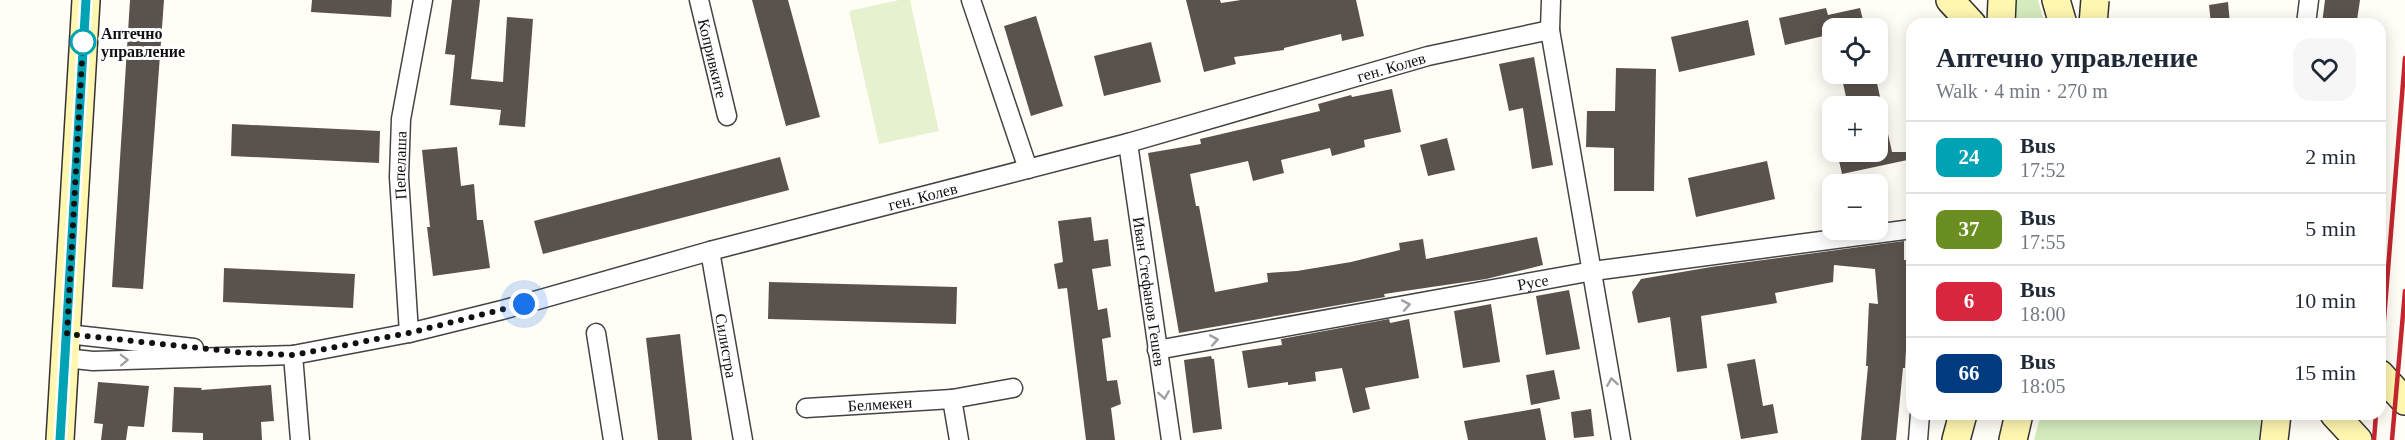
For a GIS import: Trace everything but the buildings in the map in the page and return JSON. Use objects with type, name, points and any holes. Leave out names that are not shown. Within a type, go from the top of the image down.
[{"type":"main road","points":[[60,440],[86,0]]},
{"type":"main road","points":[[1950,0],[1966,18]]},
{"type":"main road","points":[[2001,18],[2002,0]]},
{"type":"main road","points":[[2056,0],[2061,18]]},
{"type":"main road","points":[[2088,0],[2093,18]]},
{"type":"main road","points":[[2095,18],[2096,0]]},
{"type":"main road","points":[[2386,380],[2405,401]]},
{"type":"main road","points":[[1956,440],[1961,420]]},
{"type":"main road","points":[[2013,440],[2020,420]]},
{"type":"main road","points":[[2022,420],[2023,440]]},
{"type":"main road","points":[[2274,440],[2276,420]]},
{"type":"main road","points":[[2340,420],[2358,440]]},
{"type":"street","name":"Пепелаша","points":[[409,333],[399,177],[401,119],[423,0]]},
{"type":"street","name":"Копривките","points":[[699,0],[727,116]]},
{"type":"street","points":[[970,0],[1028,169]]},
{"type":"street","points":[[1551,0],[1550,30],[1621,440]]},
{"type":"street","points":[[2307,18],[2309,0]]},
{"type":"street","name":"ген. Колев","points":[[66,346],[93,361],[293,355],[409,333],[502,310],[710,251],[1128,143],[1428,56],[1550,30]]},
{"type":"street","name":"Иван Стефанов Гешев","points":[[1128,143],[1171,440]]},
{"type":"street","name":"Русе","points":[[1157,351],[1593,272],[1906,230]]},
{"type":"street","name":"Силистра","points":[[710,251],[742,440]]},
{"type":"street","points":[[596,333],[613,440]]},
{"type":"street","points":[[293,355],[300,440]]},
{"type":"street","name":"Белмекен","points":[[806,408],[952,399],[1013,388]]},
{"type":"street","points":[[952,399],[959,440]]},
{"type":"street","points":[[1918,440],[1920,420]]},
{"type":"green space","points":[[899,0],[910,0],[939,131],[879,144],[849,11]]},
{"type":"green space","points":[[2014,0],[2038,0],[2043,18],[2014,18]]},
{"type":"green space","points":[[2039,420],[2261,420],[2259,440],[2034,440]]},
{"type":"railway","points":[[2386,294],[2405,58]]},
{"type":"railway","points":[[2392,440],[2405,291]]},
{"type":"railway","points":[[2374,440],[2376,420]]},
{"type":"bus line","name":"24","points":[[60,440],[86,0]]},
{"type":"place","name":"Аптечно управление","points":[[83,42]]},
{"type":"route","points":[[83,42],[67,334],[96,339],[267,355],[293,355],[409,333],[524,304]]}]
